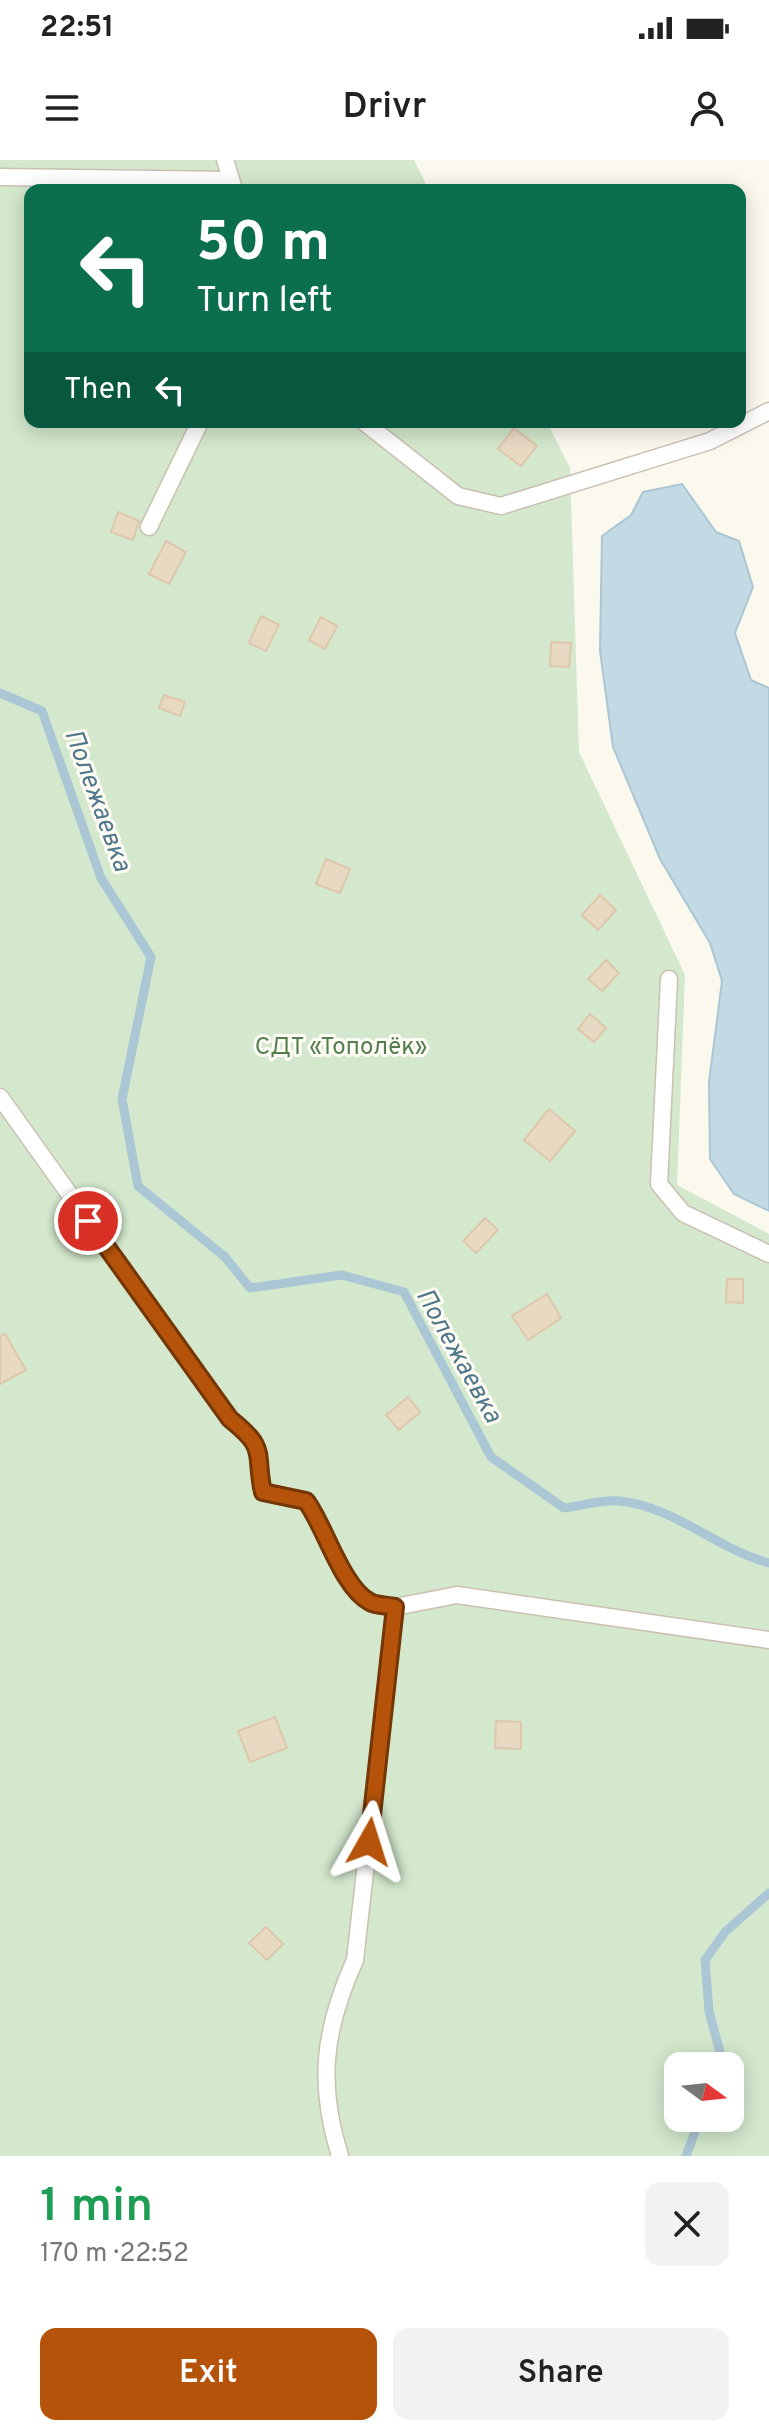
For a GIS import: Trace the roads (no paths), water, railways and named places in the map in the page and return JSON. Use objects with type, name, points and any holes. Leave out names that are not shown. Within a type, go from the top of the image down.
[{"type":"lane","points":[[225,160],[232,184]]},
{"type":"lane","points":[[0,177],[203,184]]},
{"type":"lane","points":[[746,423],[769,411]]},
{"type":"lane","points":[[149,527],[197,428]]},
{"type":"lane","points":[[372,428],[458,496],[501,506],[710,441],[736,428]]},
{"type":"lane","points":[[669,979],[659,1184],[683,1213],[769,1254]]},
{"type":"lane","points":[[0,1097],[230,1419],[255,1444],[262,1461],[263,1492],[306,1501],[325,1540],[359,1594],[374,1604],[395,1607],[457,1595],[769,1640]]},
{"type":"lane","points":[[340,2156],[328,2119],[326,2066],[335,2005],[355,1960],[395,1607]]},
{"type":"water","points":[[682,484],[716,532],[739,541],[753,587],[735,633],[751,680],[769,688],[769,1211],[734,1194],[710,1159],[709,1082],[722,981],[710,943],[660,859],[613,747],[600,651],[602,536],[631,515],[643,492]]},
{"type":"waterway","name":"Полежаевка","points":[[0,693],[42,711],[101,878],[151,957],[122,1099],[138,1186],[225,1257],[250,1288],[342,1275],[404,1292],[491,1457],[564,1508],[613,1501],[640,1505],[769,1563]]},
{"type":"waterway","name":"Полежаевка","points":[[720,2052],[709,2011],[705,1960],[725,1932],[769,1893]]},
{"type":"waterway","name":"Полежаевка","points":[[686,2156],[695,2132]]},
{"type":"park label","name":"СДТ «Тополёк»","points":[[341,1046]]}]
